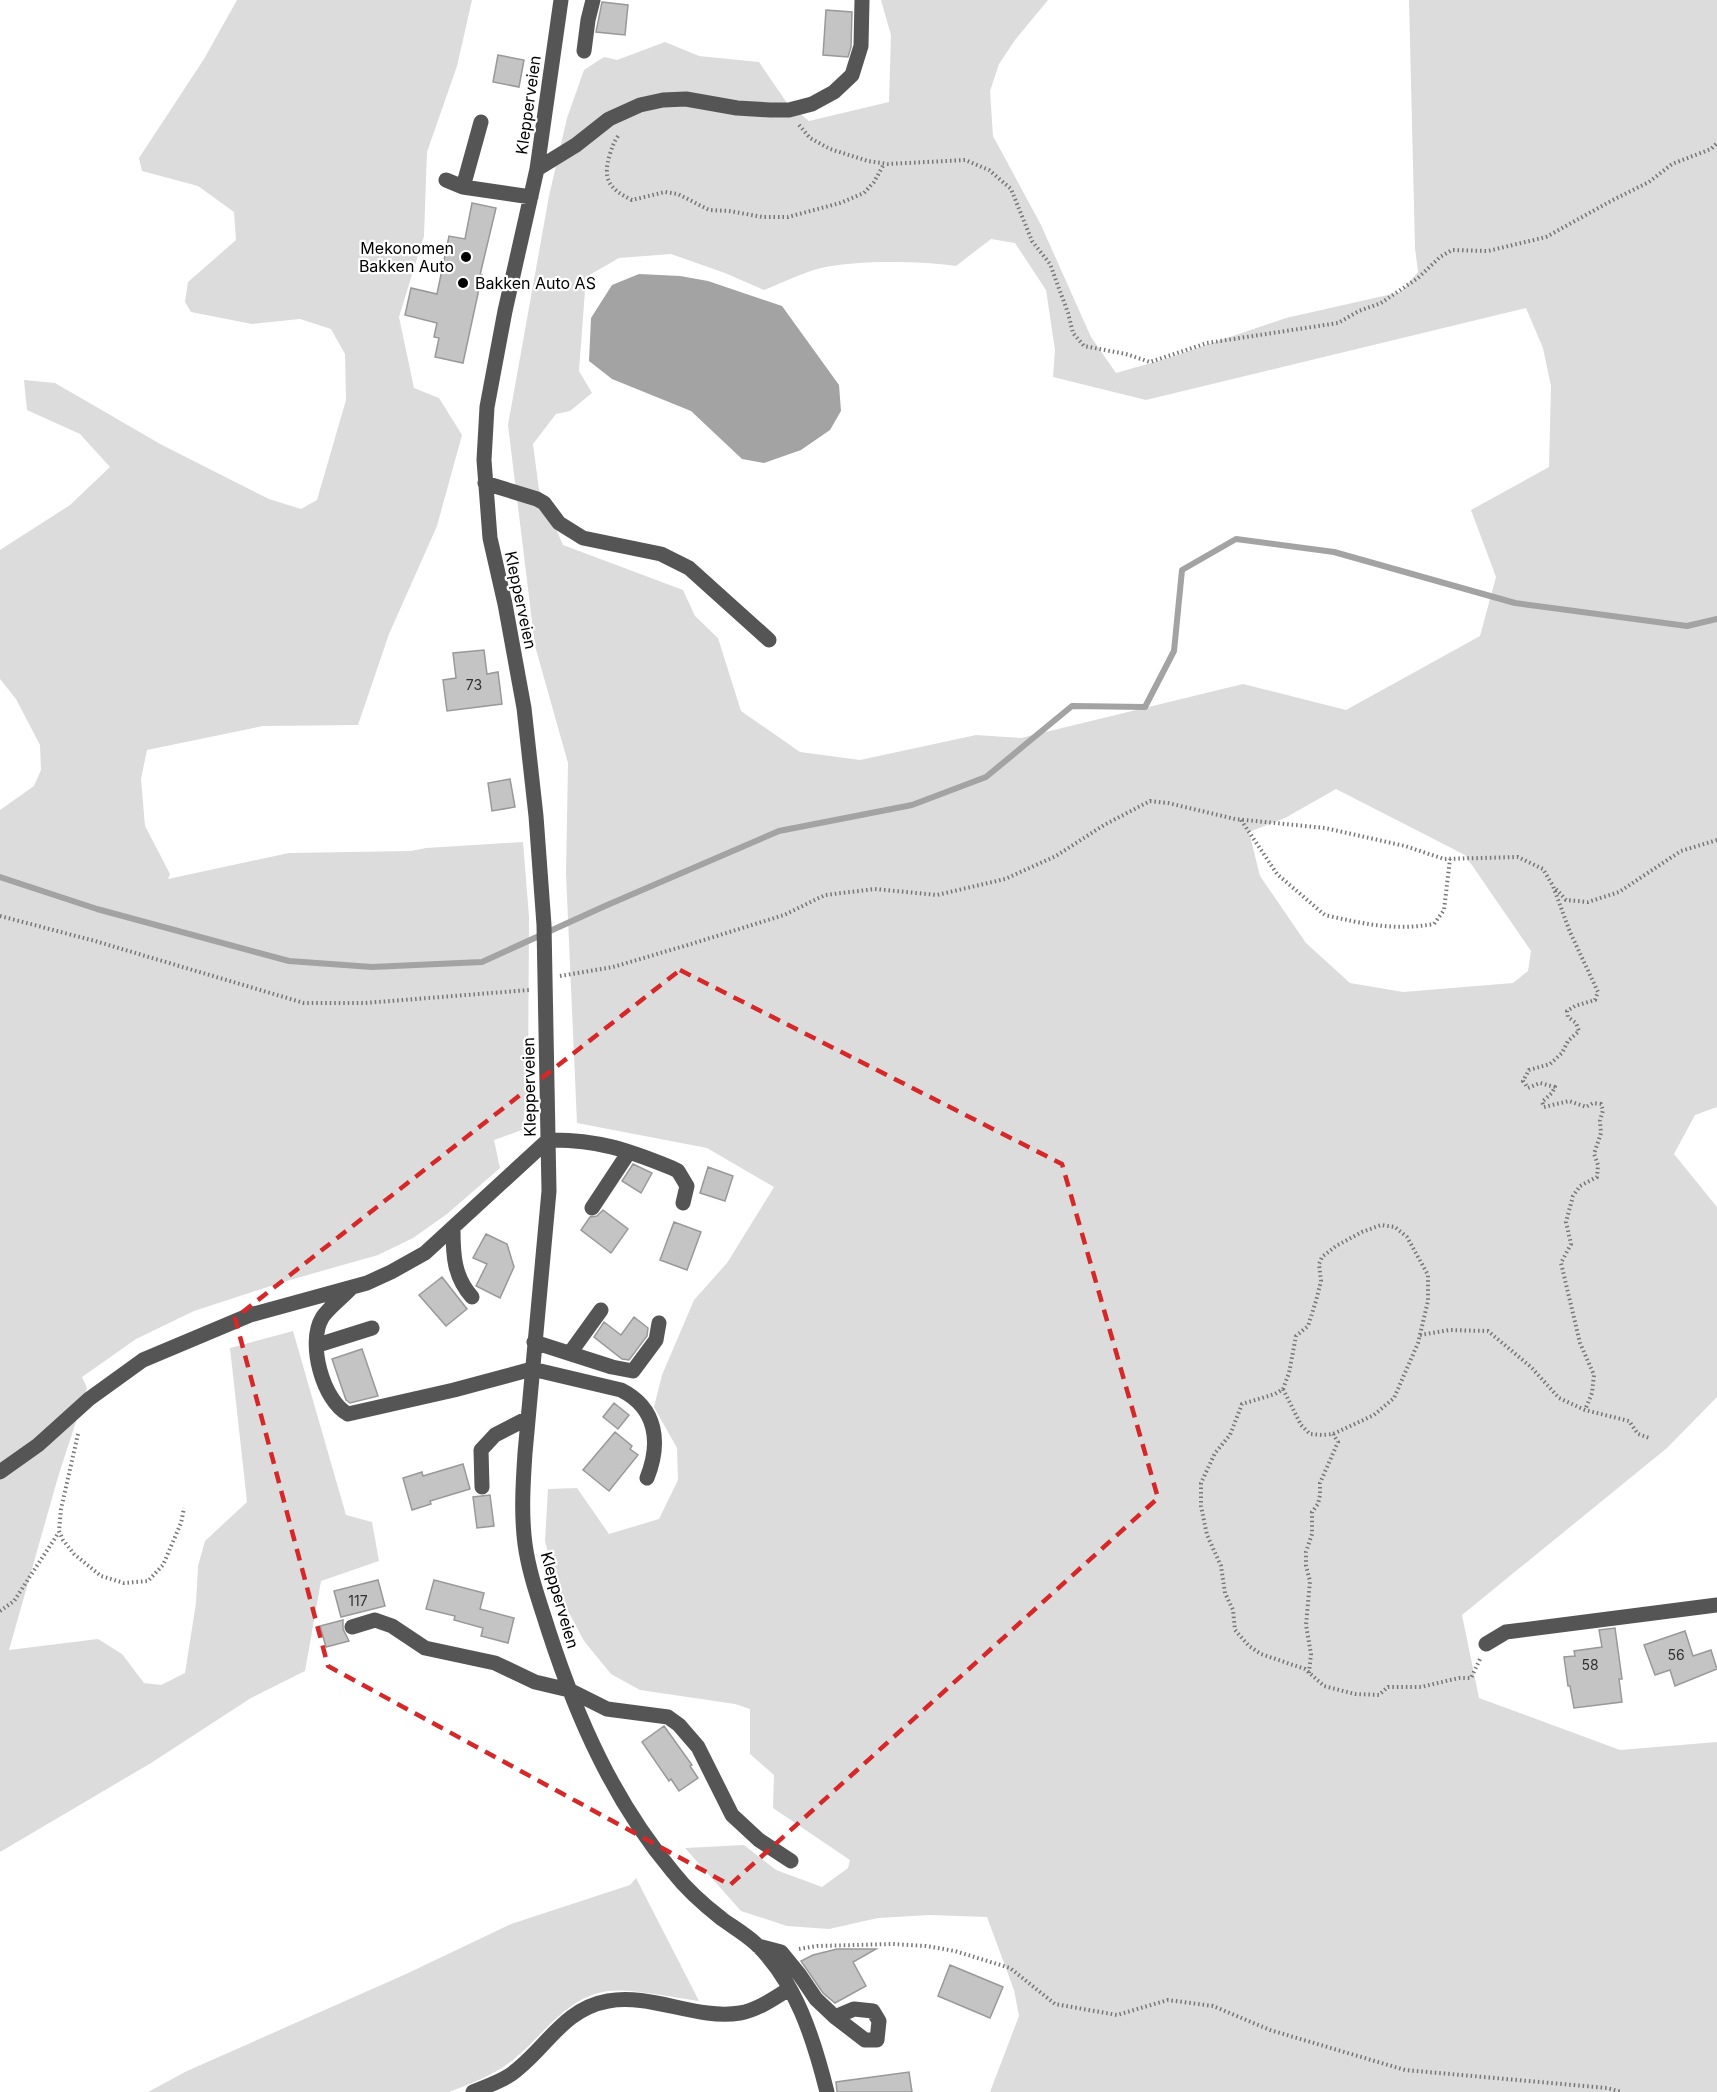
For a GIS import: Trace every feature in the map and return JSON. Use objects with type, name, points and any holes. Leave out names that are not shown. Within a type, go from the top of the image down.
[{"type":"street","name":"Klepperveien","points":[[561,0],[537,169],[487,406],[484,460],[490,538],[524,708],[536,816],[544,925],[549,1191],[534,1342],[523,1489],[525,1544],[532,1578],[569,1690],[610,1780],[632,1817],[672,1872],[695,1897],[758,1946],[771,1960],[789,1989],[814,2042],[827,2092]]},
{"type":"street","points":[[585,51],[588,20],[593,0]]},
{"type":"street","points":[[537,169],[576,145],[609,120],[640,105],[663,100],[686,99],[737,108],[792,109],[812,104],[834,92],[852,75],[861,46],[862,0]]},
{"type":"street","points":[[463,187],[481,122]]},
{"type":"street","points":[[446,180],[463,187],[531,197]]},
{"type":"street","points":[[485,483],[537,499],[544,503],[559,523],[583,538],[644,549],[674,560],[697,575],[769,640]]},
{"type":"street","points":[[0,1472],[38,1445],[89,1399],[143,1360],[250,1315],[351,1288],[391,1272],[426,1253],[548,1140],[576,1140],[613,1146],[678,1172],[687,1186],[683,1203]]},
{"type":"street","points":[[592,1208],[629,1152]]},
{"type":"street","points":[[453,1229],[453,1256],[457,1275],[471,1298]]},
{"type":"street","points":[[351,1288],[322,1318],[317,1335],[320,1371],[325,1386],[339,1409],[348,1414],[532,1369],[621,1390],[633,1396],[643,1405],[655,1435],[654,1457],[647,1478]]},
{"type":"street","points":[[570,1353],[602,1310]]},
{"type":"street","points":[[534,1342],[612,1367],[633,1371],[656,1340],[659,1323]]},
{"type":"street","points":[[318,1345],[372,1328]]},
{"type":"street","points":[[482,1486],[481,1450],[495,1435],[528,1418]]},
{"type":"street","points":[[1486,1644],[1506,1632],[1533,1627],[1717,1605]]},
{"type":"street","points":[[352,1627],[375,1620],[392,1626],[424,1648],[495,1663],[535,1683],[569,1690],[607,1709],[668,1717],[679,1725],[698,1747],[732,1815],[759,1840],[791,1861]]},
{"type":"street","points":[[758,1946],[781,1952],[800,1974],[816,1999],[835,2018]]},
{"type":"street","points":[[473,2092],[510,2075],[569,2019],[595,2004],[620,2000],[733,2013],[750,2010],[789,1989]]},
{"type":"path","points":[[640,105],[614,142],[606,168],[610,185],[632,200],[665,192],[678,194],[709,210],[729,211],[763,218],[788,217],[840,203],[864,193],[874,183],[884,164]]},
{"type":"path","points":[[792,109],[799,125],[810,138],[830,149],[884,164],[965,159],[989,170],[1011,189],[1032,241],[1050,264],[1073,333],[1084,346],[1126,354],[1150,362],[1207,343],[1338,323],[1359,311],[1381,303],[1418,278],[1440,257],[1452,250],[1488,251],[1546,237],[1649,182],[1672,164],[1711,149],[1717,142]]},
{"type":"path","points":[[0,916],[84,938],[304,1003],[365,1003],[498,994],[545,983],[613,967],[784,915],[825,895],[875,889],[937,895],[1005,879],[1056,856],[1104,825],[1150,801],[1241,820],[1325,828],[1405,846],[1444,859],[1518,857],[1543,869],[1553,886],[1570,932],[1598,992],[1595,1000],[1567,1011],[1568,1017],[1576,1023],[1579,1031],[1568,1041],[1562,1053],[1550,1064],[1529,1070],[1523,1081],[1528,1088],[1540,1083],[1555,1087],[1542,1102],[1544,1107],[1569,1101],[1586,1107],[1593,1103],[1601,1104],[1603,1110],[1600,1121],[1601,1133],[1594,1154],[1598,1165],[1597,1178],[1580,1186],[1573,1196],[1566,1222],[1571,1244],[1561,1263],[1580,1343],[1594,1375],[1592,1393],[1585,1410]]},
{"type":"path","points":[[1241,820],[1277,874],[1320,911],[1325,915],[1366,924],[1409,928],[1434,924],[1444,910],[1449,859]]},
{"type":"path","points":[[1553,886],[1566,900],[1588,902],[1619,892],[1681,851],[1717,840]]},
{"type":"path","points":[[1283,1389],[1301,1425],[1310,1434],[1333,1434],[1374,1415],[1394,1398],[1419,1335],[1428,1301],[1428,1275],[1407,1237],[1395,1227],[1382,1225],[1362,1232],[1336,1246],[1322,1257],[1318,1264],[1321,1281],[1316,1302],[1308,1326],[1296,1336],[1289,1373],[1283,1389],[1275,1394],[1242,1404],[1230,1435],[1215,1453],[1211,1466],[1204,1474],[1201,1483],[1201,1506],[1207,1535],[1221,1566],[1224,1593],[1233,1610],[1235,1630],[1238,1636],[1261,1654],[1305,1669],[1324,1686],[1355,1694],[1379,1695],[1388,1687],[1421,1687],[1459,1678],[1471,1678],[1486,1644]]},
{"type":"path","points":[[1419,1335],[1449,1330],[1488,1331],[1531,1367],[1559,1398],[1585,1410],[1629,1421],[1638,1434],[1649,1438]]},
{"type":"path","points":[[0,1611],[14,1601],[59,1531],[61,1509],[80,1428]]},
{"type":"path","points":[[1310,1673],[1311,1654],[1306,1625],[1310,1581],[1306,1566],[1306,1552],[1312,1534],[1312,1512],[1318,1504],[1320,1484],[1338,1442],[1333,1434]]},
{"type":"path","points":[[59,1531],[74,1554],[101,1576],[124,1583],[148,1581],[164,1565],[181,1523],[184,1508]]},
{"type":"path","points":[[781,1952],[817,1946],[893,1944],[926,1946],[955,1951],[1010,1968],[1055,2004],[1118,2014],[1167,2000],[1213,2006],[1270,2030],[1405,2070],[1607,2088],[1622,2092]]},
{"type":"highlighted area","points":[[680,970],[1062,1164],[1158,1498],[730,1885],[328,1666],[235,1318]]},
{"type":"shaded area","points":[[237,0],[472,0],[457,66],[427,152],[424,236],[399,317],[414,388],[439,398],[462,435],[437,526],[389,634],[358,725],[263,726],[147,750],[141,779],[145,826],[170,874],[168,879],[289,853],[411,851],[523,842],[529,917],[528,1090],[522,1130],[494,1140],[500,1168],[447,1214],[413,1238],[378,1255],[283,1282],[194,1311],[136,1339],[82,1377],[87,1388],[58,1477],[9,1650],[98,1639],[122,1654],[144,1683],[161,1685],[185,1673],[196,1603],[198,1566],[205,1541],[247,1502],[230,1348],[293,1331],[346,1515],[372,1522],[379,1561],[321,1581],[305,1671],[251,1698],[151,1763],[0,1852],[0,810],[34,786],[41,770],[40,745],[16,699],[0,679],[0,550],[70,505],[110,467],[80,434],[27,410],[24,380],[55,383],[162,445],[269,499],[301,509],[317,500],[346,400],[345,354],[331,329],[300,319],[252,324],[191,312],[185,302],[188,282],[236,240],[234,212],[198,186],[142,171],[139,158],[204,59]]},
{"type":"shaded area","points":[[881,0],[1048,0],[1015,40],[999,64],[990,91],[993,136],[1041,225],[1091,337],[1116,373],[1286,318],[1401,292],[1418,272],[1415,248],[1409,0],[1717,0],[1717,1107],[1695,1115],[1674,1154],[1717,1207],[1717,1397],[1667,1448],[1462,1615],[1479,1698],[1620,1750],[1717,1742],[1717,2092],[990,2092],[1019,2016],[1014,1990],[987,1917],[930,1915],[878,1918],[829,1929],[787,1926],[741,1911],[685,1848],[744,1845],[776,1870],[822,1887],[848,1868],[850,1860],[773,1808],[774,1775],[750,1754],[750,1709],[735,1704],[640,1690],[611,1674],[584,1641],[559,1594],[545,1541],[548,1489],[577,1488],[609,1534],[659,1519],[678,1480],[677,1448],[654,1407],[662,1375],[694,1300],[727,1263],[774,1187],[707,1148],[577,1123],[566,874],[568,763],[535,646],[508,425],[549,196],[567,118],[584,70],[604,57],[617,60],[665,42],[699,56],[759,62],[787,103],[809,121],[889,102],[891,35]],"holes":[[[991,239],[1015,243],[1046,290],[1055,350],[1053,377],[1146,400],[1526,308],[1543,348],[1551,386],[1549,467],[1471,510],[1496,577],[1480,636],[1346,710],[1243,684],[1021,738],[976,735],[860,760],[800,752],[741,711],[718,638],[695,616],[683,590],[563,545],[539,490],[533,444],[556,414],[570,411],[592,393],[579,371],[586,277],[619,258],[671,254],[764,290],[821,268],[836,265],[888,262],[956,266]],[[1336,789],[1465,855],[1531,951],[1528,971],[1513,983],[1403,992],[1350,983],[1306,943],[1260,876],[1249,832],[1285,818]]]},
{"type":"shaded area","points":[[639,274],[680,276],[708,281],[782,306],[839,385],[841,411],[830,430],[801,450],[764,463],[742,459],[691,411],[612,379],[589,361],[591,318],[612,285]]},
{"type":"shaded area","points":[[636,1878],[699,2001],[617,1990],[593,1995],[568,2009],[507,2065],[449,2092],[148,2092],[187,2071],[406,1974],[511,1924],[630,1885]]},
{"type":"building","points":[[602,2],[628,5],[625,35],[596,32]]},
{"type":"building","points":[[826,10],[852,12],[851,47],[848,57],[823,55]]},
{"type":"building","points":[[498,55],[524,60],[519,87],[493,82]]},
{"type":"building","name":"Bakken Auto AS","points":[[472,203],[496,208],[463,363],[435,357],[439,338],[434,337],[437,323],[405,315],[411,288],[437,294],[449,236],[465,239]]},
{"type":"building","points":[[484,650],[487,674],[498,672],[502,704],[447,711],[443,680],[456,678],[453,653]]},
{"type":"building","points":[[510,779],[515,807],[492,811],[488,783]]},
{"type":"building","points":[[633,1164],[652,1173],[641,1193],[622,1181]]},
{"type":"building","points":[[708,1167],[733,1176],[725,1201],[700,1193]]},
{"type":"building","points":[[603,1210],[628,1229],[611,1253],[581,1230],[590,1217],[597,1216]]},
{"type":"building","points":[[674,1222],[701,1232],[687,1270],[660,1260]]},
{"type":"building","points":[[486,1234],[507,1244],[514,1267],[500,1298],[476,1286],[487,1264],[473,1258]]},
{"type":"building","points":[[442,1277],[467,1309],[446,1326],[419,1295]]},
{"type":"building","points":[[634,1317],[648,1328],[647,1336],[629,1360],[622,1359],[594,1337],[604,1322],[621,1335]]},
{"type":"building","points":[[362,1349],[378,1396],[350,1403],[346,1400],[332,1359]]},
{"type":"building","points":[[614,1403],[629,1415],[618,1429],[603,1417]]},
{"type":"building","points":[[615,1432],[632,1446],[630,1449],[638,1455],[609,1491],[583,1470]]},
{"type":"building","points":[[463,1464],[470,1489],[430,1501],[431,1504],[412,1510],[403,1478],[422,1472],[423,1476]]},
{"type":"building","points":[[490,1495],[494,1526],[477,1528],[473,1497]]},
{"type":"building","points":[[378,1580],[385,1606],[341,1617],[334,1591]]},
{"type":"building","points":[[434,1580],[484,1593],[480,1609],[514,1618],[508,1643],[481,1636],[483,1628],[454,1620],[455,1616],[426,1609]]},
{"type":"building","points":[[343,1620],[343,1629],[349,1641],[326,1647],[320,1626]]},
{"type":"building","points":[[1615,1628],[1622,1679],[1619,1679],[1622,1702],[1574,1708],[1564,1657],[1575,1656],[1574,1651],[1602,1647],[1599,1630]]},
{"type":"building","points":[[1685,1631],[1693,1656],[1711,1650],[1717,1669],[1675,1686],[1670,1670],[1655,1675],[1644,1645]]},
{"type":"building","points":[[664,1726],[692,1765],[690,1766],[698,1778],[679,1791],[671,1779],[669,1781],[642,1742]]},
{"type":"building","points":[[837,1949],[876,1949],[853,1962],[866,1986],[835,2003],[823,1993],[801,1961],[813,1955]]},
{"type":"building","points":[[950,1965],[1003,1987],[990,2018],[938,1996]]},
{"type":"building","points":[[909,2072],[912,2092],[837,2092],[836,2082]]},
{"type":"waterway","points":[[0,877],[97,909],[289,961],[372,967],[482,962],[779,831],[912,805],[986,777],[1072,706],[1145,707],[1174,651],[1182,570],[1236,539],[1334,552],[1515,603],[1687,626],[1717,619]]},
{"type":"place","name":"Mekonomen Bakken Auto","points":[[466,257]]},
{"type":"place","name":"Bakken Auto AS","points":[[463,283]]}]
